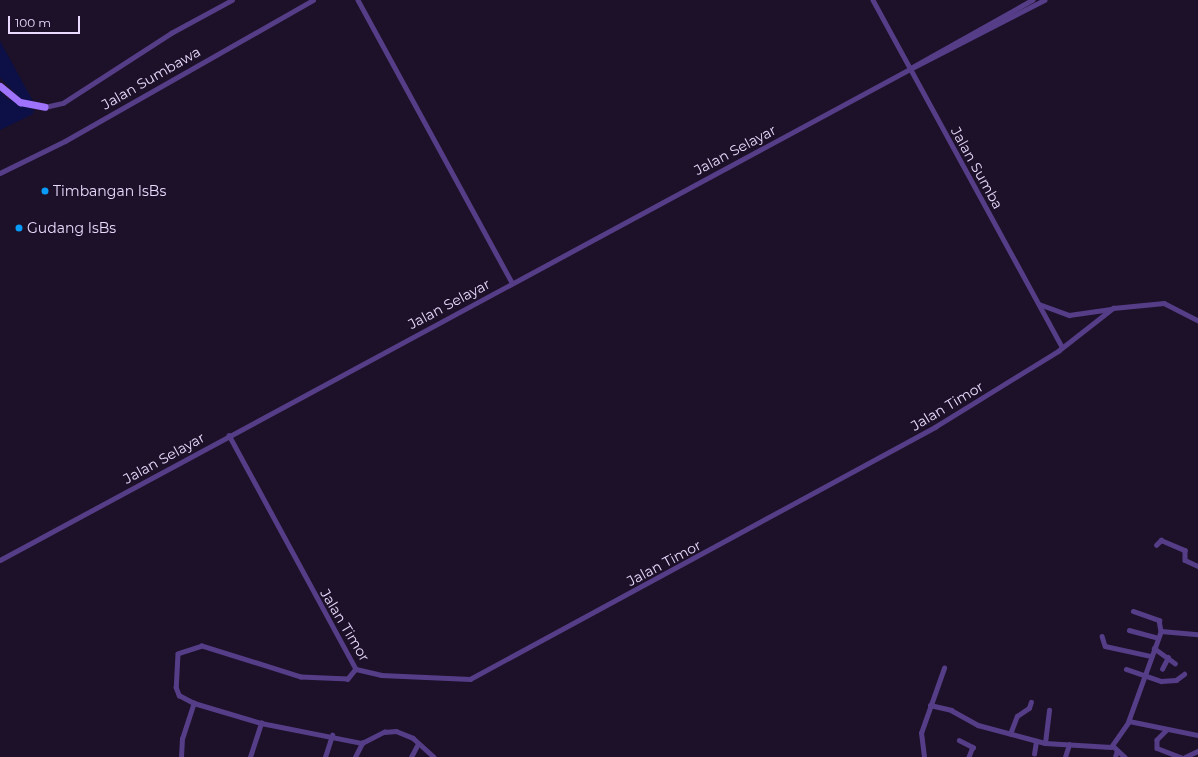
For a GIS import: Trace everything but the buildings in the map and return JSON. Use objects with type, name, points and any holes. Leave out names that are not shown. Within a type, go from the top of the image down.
[{"type":"main road","points":[[0,86],[20,102],[45,107]]},
{"type":"street","points":[[45,107],[63,103],[171,34],[232,0]]},
{"type":"street","name":"Jalan Sumbawa","points":[[0,173],[65,141],[313,0]]},
{"type":"street","points":[[358,0],[512,282]]},
{"type":"street","name":"Jalan Sumba","points":[[873,0],[1062,347]]},
{"type":"street","name":"Jalan Selayar","points":[[1020,10],[1032,0]]},
{"type":"street","name":"Jalan Selayar","points":[[0,560],[512,282],[1020,10],[1044,0]]},
{"type":"street","points":[[1038,302],[1054,312],[1069,315],[1113,308]]},
{"type":"street","name":"Jalan Timor","points":[[229,435],[356,669],[381,676],[472,678],[910,441],[1062,347],[1113,308],[1143,302],[1164,303],[1198,320]]},
{"type":"street","points":[[1156,545],[1161,540],[1186,550],[1185,560],[1198,566]]},
{"type":"street","points":[[1113,746],[1128,722],[1145,676],[1150,656],[1161,631],[1159,620],[1133,612]]},
{"type":"street","points":[[1129,630],[1158,638]]},
{"type":"street","points":[[1161,631],[1198,634]]},
{"type":"street","points":[[1102,636],[1104,646],[1150,656]]},
{"type":"street","points":[[356,669],[348,679],[301,677],[209,647],[194,647],[177,656],[176,687],[179,695],[194,703],[262,723],[332,735],[362,743],[394,731],[407,735],[434,757]]},
{"type":"street","points":[[1154,648],[1175,663]]},
{"type":"street","points":[[1162,669],[1168,657]]},
{"type":"street","points":[[924,757],[921,733],[944,668]]},
{"type":"street","points":[[1126,669],[1161,681],[1176,680],[1184,674]]},
{"type":"street","points":[[1010,734],[1017,716],[1029,708],[1031,702]]},
{"type":"street","points":[[181,757],[182,739],[194,703]]},
{"type":"street","points":[[930,705],[1010,734],[1036,741],[1069,745],[1113,746]]},
{"type":"street","points":[[1045,743],[1049,710]]},
{"type":"street","points":[[1128,722],[1198,735]]},
{"type":"street","points":[[250,757],[262,723]]},
{"type":"street","points":[[1153,727],[1158,737]]},
{"type":"street","points":[[1167,730],[1158,737],[1156,744],[1161,752],[1182,757]]},
{"type":"street","points":[[325,757],[332,735]]},
{"type":"street","points":[[959,740],[973,747],[970,757]]},
{"type":"street","points":[[1034,754],[1036,741]]},
{"type":"street","points":[[355,757],[362,743]]},
{"type":"street","points":[[411,757],[418,744]]},
{"type":"street","points":[[1065,757],[1069,745]]},
{"type":"street","points":[[1113,746],[1125,757]]},
{"type":"street","points":[[1116,757],[1117,751]]},
{"type":"street","points":[[1185,757],[1198,751]]},
{"type":"shaded area","points":[[0,41],[35,105],[33,114],[0,130]]},
{"type":"pier","points":[[0,78],[21,99],[37,105],[37,111],[6,98],[0,91]]},
{"type":"place","name":"Timbangan IsBs","points":[[45,191]]},
{"type":"place","name":"Gudang IsBs","points":[[19,228]]}]
